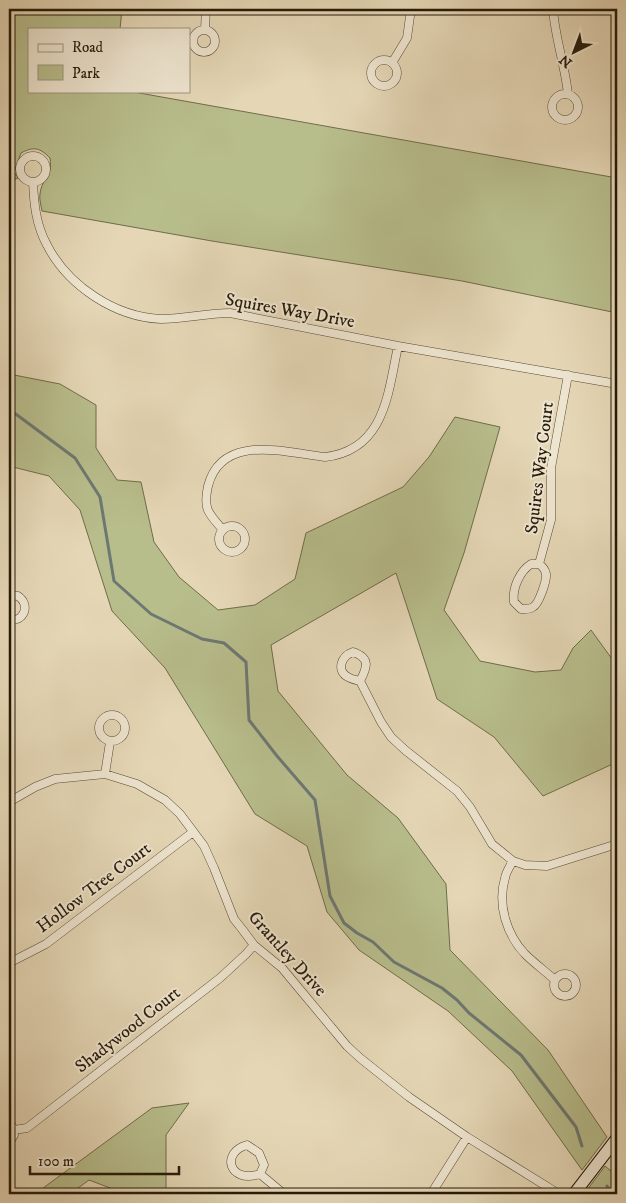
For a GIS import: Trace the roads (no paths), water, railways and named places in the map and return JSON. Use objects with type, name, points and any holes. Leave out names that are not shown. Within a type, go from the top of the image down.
[{"type":"street","points":[[205,29],[206,9]]},
{"type":"street","points":[[392,63],[407,38],[411,9]]},
{"type":"street","points":[[553,9],[555,31],[566,74],[568,94]]},
{"type":"street","name":"Squires Way Drive","points":[[33,182],[35,210],[47,245],[75,281],[88,292],[119,309],[138,315],[161,318],[230,312],[398,346],[617,384]]},
{"type":"street","points":[[222,530],[210,516],[206,505],[210,482],[222,462],[231,455],[254,449],[326,457],[357,446],[372,432],[385,406],[398,346]]},
{"type":"street","name":"Squires Way Court","points":[[539,564],[550,520],[551,468],[568,375]]},
{"type":"street","name":"Squires Way Court","points":[[539,564],[546,574],[539,600],[532,608],[521,609],[516,606],[514,597],[520,577],[527,566],[539,564]]},
{"type":"street","points":[[9,596],[18,596],[24,602],[25,610],[21,617],[9,620]]},
{"type":"street","points":[[360,681],[380,722],[391,737],[404,750],[457,791],[470,807],[492,844],[512,861],[525,865],[547,866],[617,844]]},
{"type":"street","points":[[105,774],[110,742]]},
{"type":"street","name":"Grantley Drive","points":[[9,802],[35,787],[55,779],[105,774],[137,784],[165,800],[180,814],[204,846],[234,919],[254,945],[282,968],[347,1046],[409,1097],[467,1137],[559,1194]]},
{"type":"street","name":"Hollow Tree Court","points":[[9,963],[46,944],[193,832]]},
{"type":"street","points":[[512,861],[505,878],[502,896],[509,931],[526,955],[555,980]]},
{"type":"street","name":"Shadywood Court","points":[[14,1130],[27,1128],[220,978],[254,945]]},
{"type":"street","points":[[9,1122],[14,1130],[13,1139],[9,1143]]},
{"type":"street","points":[[431,1194],[467,1137]]},
{"type":"street","points":[[574,1194],[617,1138]]},
{"type":"street","points":[[247,1145],[259,1153],[264,1165],[260,1174],[246,1177],[236,1172],[232,1164],[232,1154],[237,1149],[247,1145]]},
{"type":"street","points":[[260,1174],[269,1184],[284,1194]]},
{"type":"waterway","points":[[9,409],[75,458],[100,497],[114,581],[151,614],[202,639],[224,643],[246,662],[249,720],[315,800],[330,896],[344,923],[373,942],[394,962],[442,988],[469,1013],[521,1055],[576,1127],[582,1146]]},
{"type":"waterway","points":[[607,1186],[612,1194]]}]
